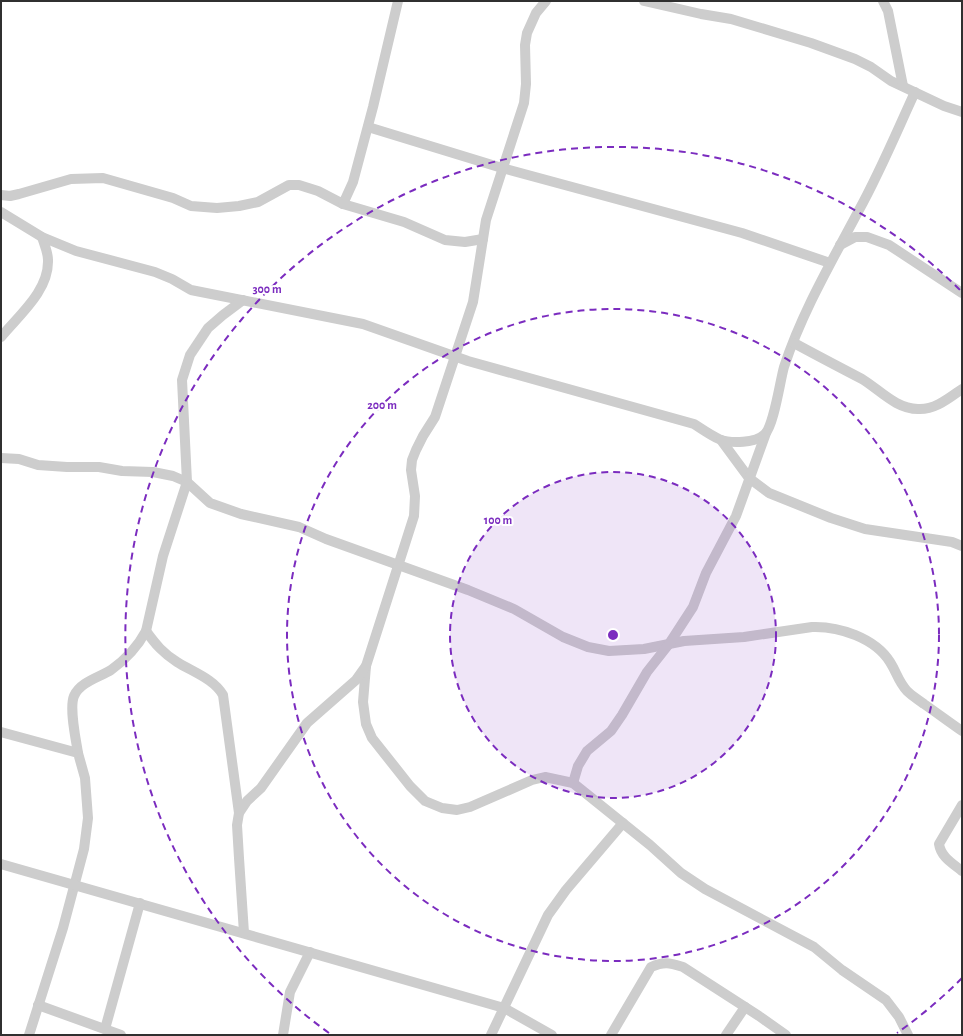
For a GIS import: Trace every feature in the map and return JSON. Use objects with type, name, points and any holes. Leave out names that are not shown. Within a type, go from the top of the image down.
[{"type":"street","points":[[343,204],[353,182],[398,1]]},
{"type":"street","points":[[546,1],[536,13],[527,33],[525,45],[526,84],[524,103],[486,220],[473,302],[435,417],[412,460],[411,470],[415,496],[414,516],[366,666],[363,702],[366,724],[372,738],[410,786],[425,801],[442,808],[457,810],[470,807],[538,778],[545,777],[573,783],[681,873],[705,889],[814,947],[842,970],[886,1000],[899,1017],[908,1035]]},
{"type":"street","points":[[644,1],[700,14],[731,19],[811,43],[855,59],[871,67],[891,81],[944,106],[962,112]]},
{"type":"street","points":[[883,1],[888,11],[902,86]]},
{"type":"street","points":[[573,783],[578,766],[587,751],[611,731],[647,672],[669,644],[693,607],[706,573],[736,516],[749,478],[771,423],[784,368],[806,312],[830,263],[860,208],[915,92]]},
{"type":"street","points":[[368,126],[502,168],[742,233],[830,263]]},
{"type":"street","points":[[1,195],[10,196],[19,194],[71,179],[103,178],[173,198],[191,206],[217,208],[258,202],[288,185],[299,185],[318,191],[343,204],[404,222],[445,240],[465,242],[483,239]]},
{"type":"street","points":[[1,212],[42,237],[76,251],[155,272],[172,279],[191,290],[363,324],[456,356],[694,424],[721,440],[749,478],[770,493],[865,529],[952,542],[962,546]]},
{"type":"street","points":[[1,337],[42,287],[48,270],[48,260],[47,251],[42,237]]},
{"type":"street","points":[[840,245],[855,237],[867,237],[889,245],[962,293]]},
{"type":"street","points":[[29,1035],[62,928],[84,849],[88,818],[85,778],[78,754],[72,714],[73,697],[78,690],[112,669],[124,659],[141,640],[146,631],[163,556],[187,482],[182,380],[190,355],[208,328],[223,314],[243,300]]},
{"type":"street","points":[[794,343],[864,380],[895,403],[909,408],[930,408],[943,402],[962,389]]},
{"type":"street","points":[[721,440],[745,442],[757,440],[766,434]]},
{"type":"street","points":[[1,458],[19,459],[38,465],[99,467],[122,471],[153,472],[173,476],[187,482],[210,503],[241,514],[299,527],[326,539],[468,590],[514,609],[563,637],[588,647],[609,651],[644,649],[684,641],[744,637],[812,627],[822,626],[839,629],[862,638],[879,649],[890,662],[899,682],[909,692],[962,731]]},
{"type":"street","points":[[146,631],[160,650],[219,688],[223,695],[239,814],[239,858],[244,933]]},
{"type":"street","points":[[239,814],[247,801],[260,788],[307,723],[356,680],[366,666]]},
{"type":"street","points":[[1,732],[78,754]]},
{"type":"street","points":[[962,805],[939,844],[940,850],[944,857],[962,871]]},
{"type":"street","points":[[491,1035],[548,914],[622,823]]},
{"type":"street","points":[[1,864],[504,1008],[552,1035]]},
{"type":"street","points":[[105,1029],[140,903]]},
{"type":"street","points":[[283,1035],[290,992],[310,952]]},
{"type":"street","points":[[611,1035],[651,967],[661,963],[671,963],[683,968],[786,1035]]},
{"type":"street","points":[[38,1005],[121,1035]]},
{"type":"street","points":[[726,1035],[745,1007]]}]
